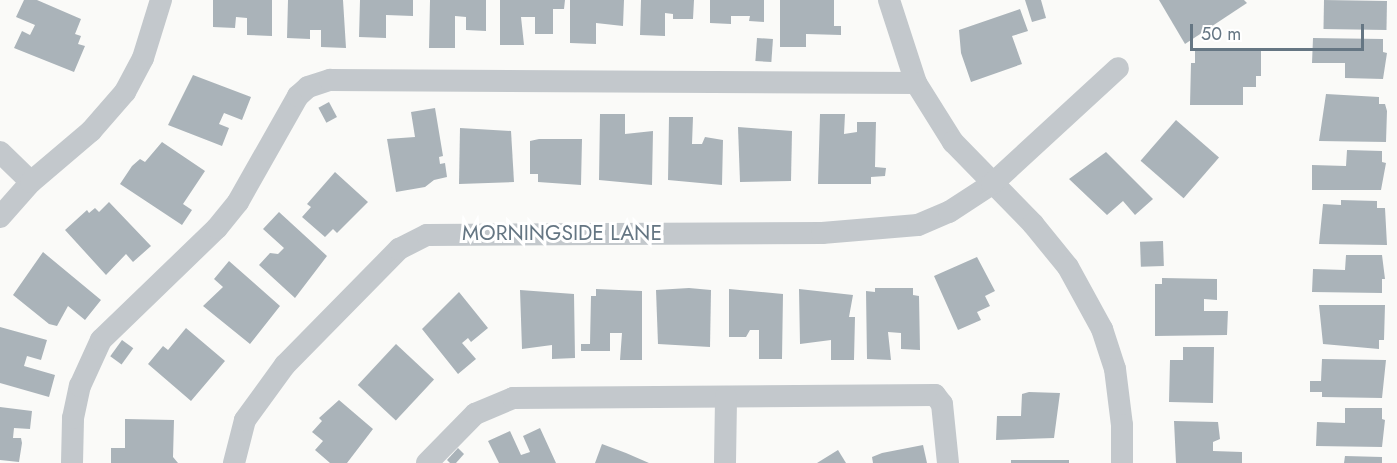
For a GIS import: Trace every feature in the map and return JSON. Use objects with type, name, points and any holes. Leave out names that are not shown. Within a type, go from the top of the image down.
[{"type":"street","points":[[0,217],[31,182],[91,131],[125,92],[143,58],[161,0]]},
{"type":"street","points":[[889,0],[916,83],[953,142],[1033,224],[1068,267],[1102,329],[1115,369],[1122,425],[1122,463]]},
{"type":"street","name":"MORNINGSIDE LANE","points":[[234,463],[245,420],[285,365],[399,249],[427,235],[884,230],[918,225],[950,212],[992,184],[1118,68]]},
{"type":"street","points":[[72,463],[73,418],[80,386],[101,340],[209,236],[238,202],[298,96],[308,87],[330,80],[916,83]]},
{"type":"street","points":[[0,152],[31,182]]},
{"type":"street","points":[[427,463],[475,414],[513,398],[934,395],[942,404],[948,463]]},
{"type":"street","points":[[724,463],[726,397]]},
{"type":"building","points":[[24,0],[37,0],[81,19],[75,34],[81,36],[78,44],[85,46],[74,72],[14,48],[22,31],[30,35],[35,25],[16,17]]},
{"type":"building","points":[[213,0],[272,0],[272,36],[247,35],[247,18],[236,17],[235,28],[213,27]]},
{"type":"building","points":[[288,0],[343,0],[346,48],[321,47],[321,30],[310,30],[310,39],[287,38]]},
{"type":"building","points":[[360,0],[413,0],[413,16],[386,15],[386,38],[359,37]]},
{"type":"building","points":[[430,0],[486,0],[486,31],[466,30],[466,17],[455,16],[455,48],[429,48]]},
{"type":"building","points":[[500,0],[565,0],[564,9],[553,9],[553,34],[535,34],[535,17],[521,17],[524,45],[500,45]]},
{"type":"building","points":[[570,0],[624,0],[623,26],[596,23],[596,44],[570,43]]},
{"type":"building","points":[[641,0],[694,0],[693,19],[673,19],[673,14],[665,13],[665,36],[640,35]]},
{"type":"building","points":[[710,0],[764,0],[764,22],[749,21],[750,16],[731,16],[731,24],[710,23]]},
{"type":"building","points":[[780,0],[834,0],[834,26],[841,26],[841,35],[806,34],[806,47],[780,47]]},
{"type":"building","points":[[1025,0],[1041,0],[1046,18],[1032,22]]},
{"type":"building","points":[[1159,0],[1244,0],[1247,3],[1185,44]]},
{"type":"building","points":[[1324,0],[1387,1],[1386,30],[1323,29]]},
{"type":"building","points":[[1020,9],[1028,31],[1012,36],[1022,64],[971,82],[961,53],[959,30]]},
{"type":"building","points":[[757,38],[773,39],[771,62],[755,61]]},
{"type":"building","points":[[1313,38],[1383,39],[1383,52],[1387,53],[1383,79],[1345,78],[1345,63],[1312,63]]},
{"type":"building","points":[[1195,51],[1261,51],[1261,76],[1256,76],[1256,87],[1243,87],[1243,105],[1190,105],[1191,63],[1195,63]]},
{"type":"building","points":[[193,75],[251,97],[242,120],[224,113],[219,124],[229,128],[222,146],[168,125]]},
{"type":"building","points":[[1326,94],[1379,97],[1379,104],[1385,104],[1387,111],[1386,142],[1319,141]]},
{"type":"building","points":[[329,102],[337,117],[326,123],[318,108]]},
{"type":"building","points":[[435,108],[443,156],[439,157],[440,164],[445,163],[447,177],[434,180],[425,187],[396,192],[387,139],[415,137],[411,112]]},
{"type":"building","points":[[600,114],[625,114],[625,134],[653,131],[652,185],[599,180]]},
{"type":"building","points":[[820,114],[845,114],[844,134],[857,132],[857,122],[876,122],[875,167],[886,168],[885,176],[871,177],[871,184],[818,184]]},
{"type":"building","points":[[669,117],[693,117],[692,144],[702,144],[705,137],[723,140],[722,185],[668,180]]},
{"type":"building","points":[[1176,120],[1219,157],[1184,198],[1141,161]]},
{"type":"building","points":[[738,127],[792,131],[791,181],[740,182]]},
{"type":"building","points":[[460,128],[511,131],[514,182],[459,184]]},
{"type":"building","points":[[582,139],[581,185],[538,182],[538,174],[530,174],[530,141]]},
{"type":"building","points":[[162,142],[205,171],[183,204],[192,210],[182,225],[120,184],[132,166],[140,159],[145,162]]},
{"type":"building","points":[[1347,150],[1382,151],[1382,162],[1386,163],[1381,190],[1312,190],[1312,165],[1346,166]]},
{"type":"building","points":[[1106,152],[1153,199],[1135,215],[1123,201],[1107,215],[1069,179]]},
{"type":"building","points":[[335,172],[368,202],[337,233],[333,229],[325,237],[302,217],[311,207],[307,204]]},
{"type":"building","points":[[1341,200],[1377,201],[1377,208],[1385,208],[1387,245],[1319,244],[1323,204],[1341,205]]},
{"type":"building","points":[[109,202],[151,246],[133,262],[126,254],[106,275],[65,230],[87,210],[89,213],[95,208],[99,212]]},
{"type":"building","points":[[279,212],[327,256],[295,298],[259,265],[270,253],[278,254],[284,248],[263,229]]},
{"type":"building","points":[[1163,241],[1164,266],[1141,267],[1140,242]]},
{"type":"building","points":[[43,252],[101,300],[85,320],[68,306],[57,326],[49,324],[13,295]]},
{"type":"building","points":[[1346,255],[1382,255],[1385,279],[1382,279],[1382,293],[1312,292],[1313,269],[1345,270]]},
{"type":"building","points":[[977,257],[995,291],[985,296],[990,306],[977,312],[981,320],[958,330],[934,276]]},
{"type":"building","points":[[229,261],[280,306],[250,344],[203,306],[223,287],[214,279]]},
{"type":"building","points":[[1162,278],[1217,279],[1217,300],[1204,299],[1204,311],[1228,311],[1227,335],[1155,336],[1155,284],[1162,284]]},
{"type":"building","points":[[689,288],[711,290],[710,347],[658,344],[656,290]]},
{"type":"building","points":[[875,288],[913,288],[913,295],[919,296],[920,350],[901,349],[901,333],[888,332],[891,360],[867,359],[866,291],[875,292]]},
{"type":"building","points":[[596,289],[642,291],[642,360],[620,360],[622,333],[610,333],[610,351],[581,351],[581,344],[590,344],[591,296],[596,296]]},
{"type":"building","points":[[729,289],[783,294],[782,359],[759,359],[759,330],[750,330],[746,337],[729,337]]},
{"type":"building","points":[[799,289],[853,295],[849,317],[855,317],[854,360],[831,360],[831,340],[800,344]]},
{"type":"building","points":[[520,290],[574,294],[575,358],[552,359],[552,345],[522,349]]},
{"type":"building","points":[[459,292],[488,328],[471,342],[468,338],[462,343],[476,359],[458,374],[422,329]]},
{"type":"building","points":[[1319,305],[1385,305],[1384,340],[1379,340],[1379,349],[1323,344]]},
{"type":"building","points":[[0,327],[47,340],[41,360],[27,356],[24,366],[55,375],[49,397],[0,383]]},
{"type":"building","points":[[186,328],[225,361],[191,401],[148,364],[163,346],[168,350]]},
{"type":"building","points":[[122,340],[133,348],[122,364],[110,356]]},
{"type":"building","points":[[396,344],[434,379],[396,420],[358,385]]},
{"type":"building","points":[[1183,347],[1214,347],[1213,403],[1169,402],[1170,360],[1183,360]]},
{"type":"building","points":[[1322,359],[1386,360],[1382,398],[1322,397],[1322,392],[1310,392],[1310,381],[1321,381]]},
{"type":"building","points":[[1029,392],[1060,393],[1054,438],[996,440],[997,416],[1021,416],[1022,394]]},
{"type":"building","points":[[339,400],[373,429],[347,463],[330,463],[315,450],[323,441],[312,432],[322,421],[319,418]]},
{"type":"building","points":[[0,407],[32,411],[30,429],[14,428],[13,438],[21,438],[22,443],[19,462],[0,460]]},
{"type":"building","points":[[1345,408],[1382,408],[1382,419],[1385,420],[1382,447],[1316,446],[1317,422],[1345,423]]},
{"type":"building","points":[[125,419],[174,420],[173,457],[178,463],[111,463],[111,448],[125,448]]},
{"type":"building","points":[[1174,421],[1218,422],[1220,439],[1213,442],[1213,451],[1242,452],[1242,463],[1176,463]]},
{"type":"building","points":[[540,428],[556,463],[499,463],[488,441],[510,431],[521,455],[530,452],[523,436]]},
{"type":"building","points":[[602,444],[626,453],[649,463],[595,463]]},
{"type":"building","points":[[923,445],[927,463],[873,463],[872,457],[882,453]]},
{"type":"building","points":[[458,448],[464,454],[456,463],[450,463],[447,460]]},
{"type":"building","points":[[838,450],[846,463],[817,463]]},
{"type":"building","points":[[1345,456],[1382,457],[1382,463],[1344,463]]},
{"type":"building","points":[[1011,460],[1069,460],[1069,463],[1011,463]]}]
